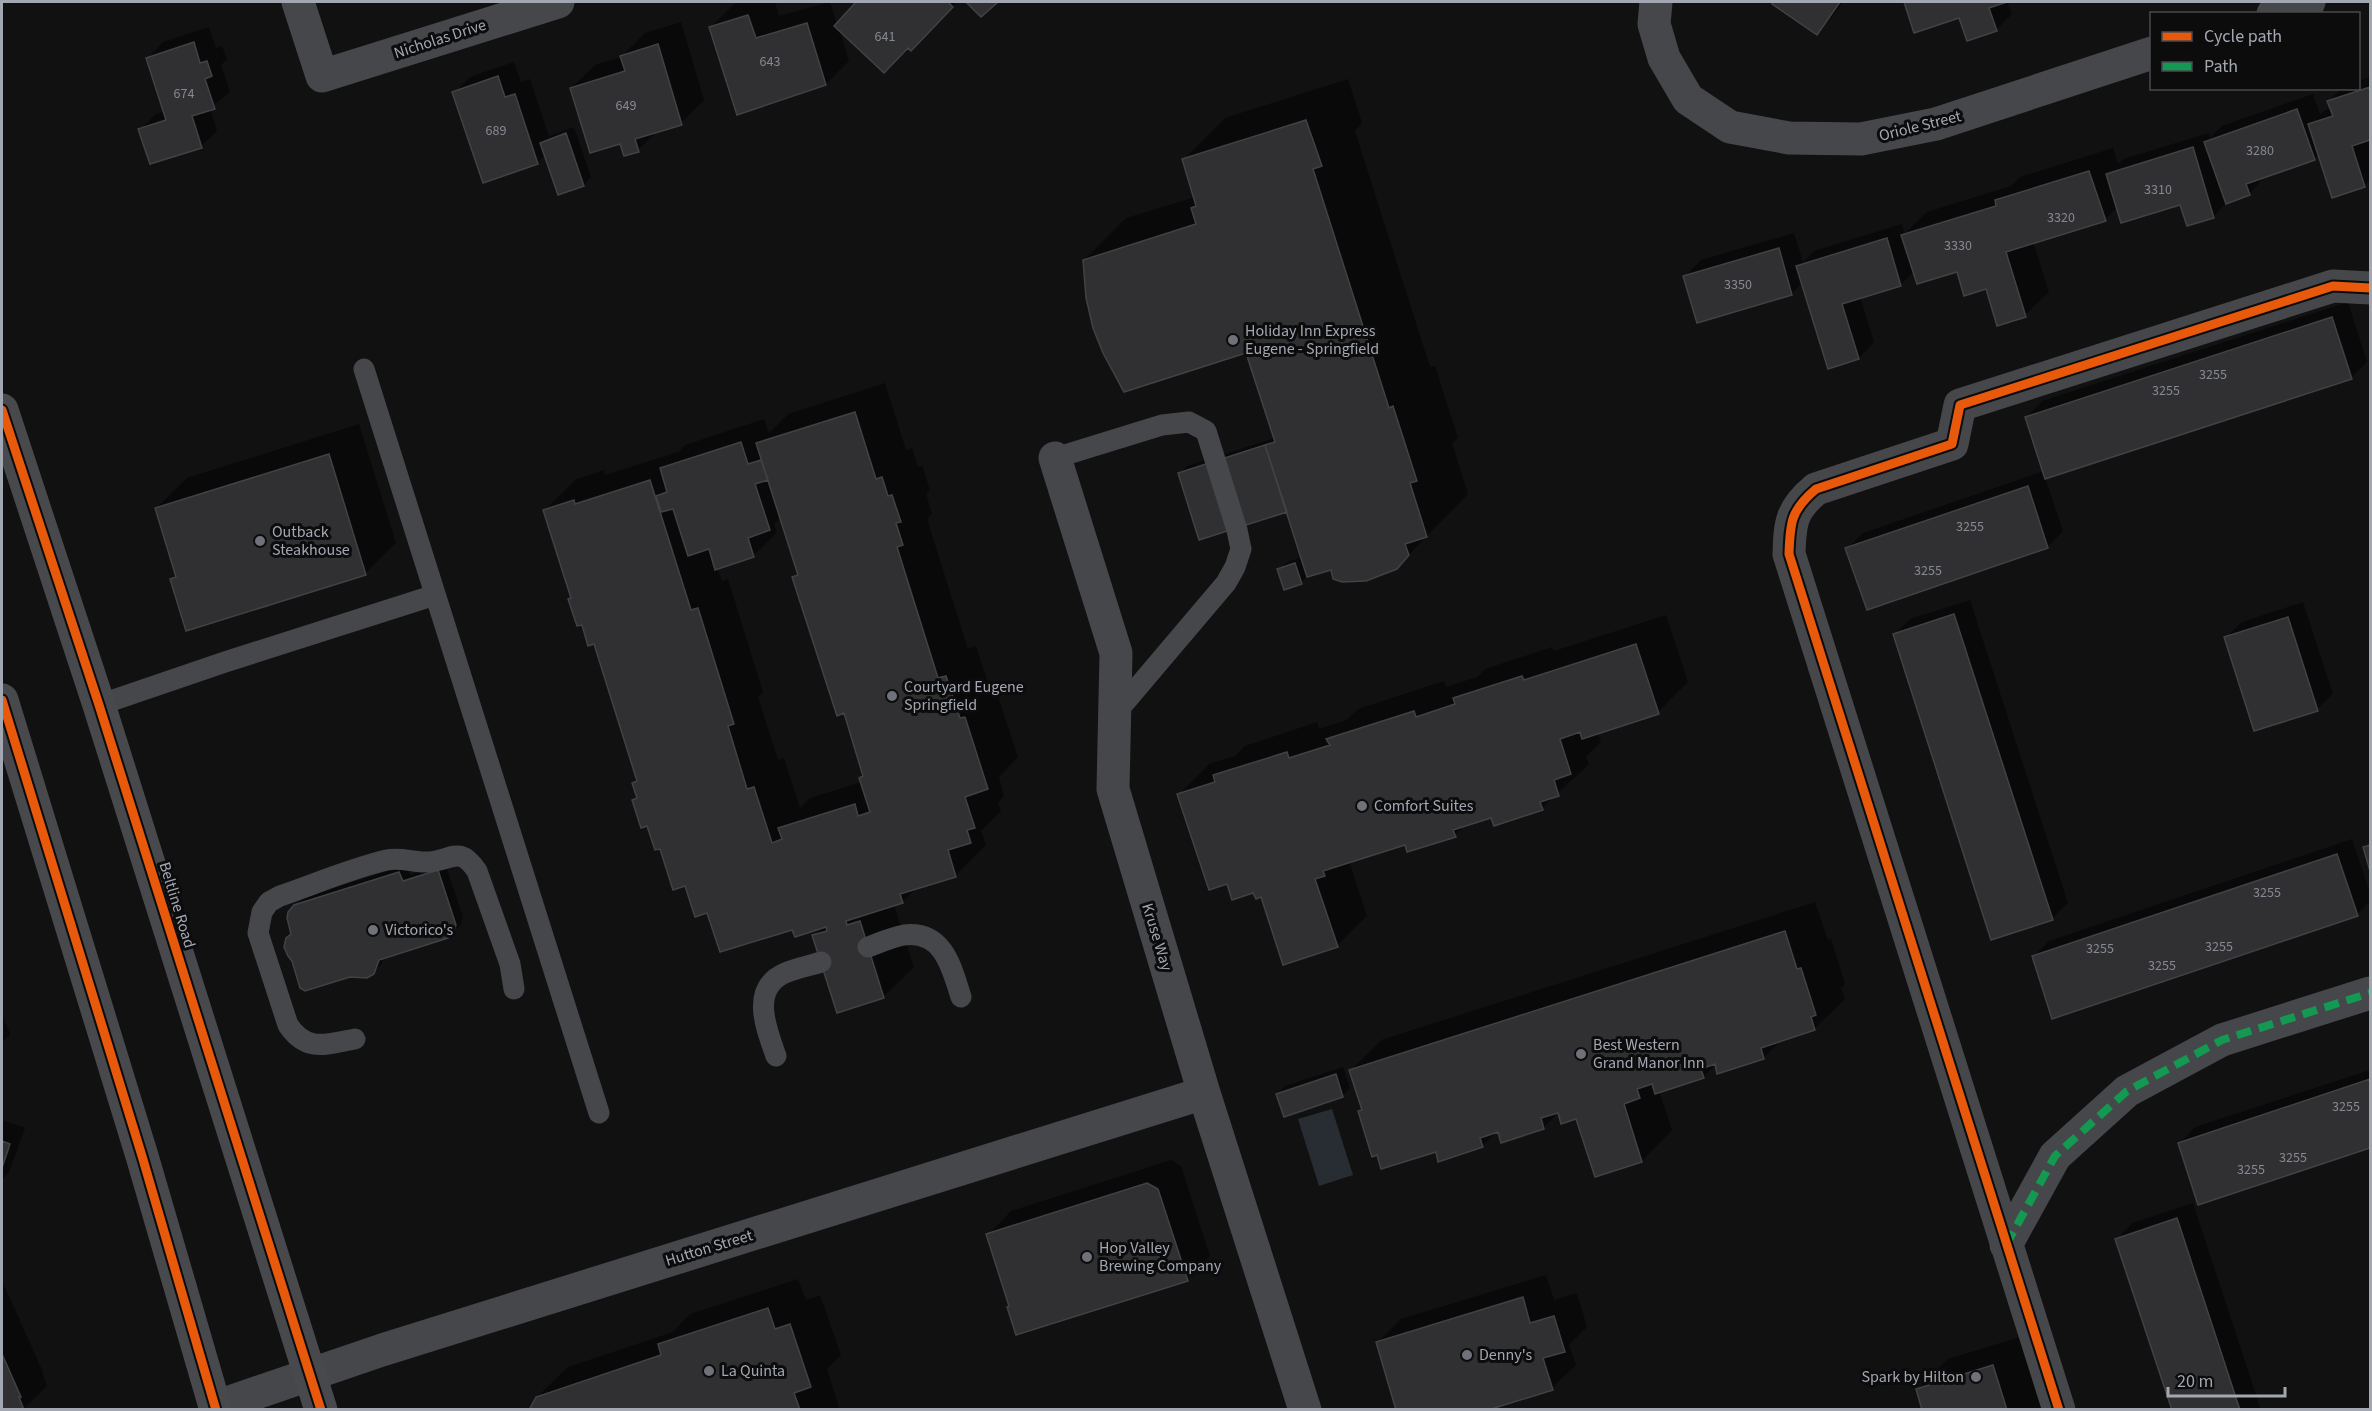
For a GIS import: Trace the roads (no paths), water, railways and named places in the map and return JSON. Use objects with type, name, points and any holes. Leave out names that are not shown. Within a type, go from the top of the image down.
[{"type":"main road","name":"Beltline Road","points":[[2,410],[99,705],[321,1410]]},
{"type":"main road","points":[[2,700],[135,1133],[216,1408]]},
{"type":"street","name":"Nicholas Drive","points":[[298,2],[322,76],[558,2]]},
{"type":"street","name":"Oriole Street","points":[[1656,2],[1654,24],[1664,58],[1688,99],[1730,127],[1789,138],[1861,139],[1936,124],[2150,53]]},
{"type":"street","points":[[2279,12],[2309,2]]},
{"type":"street","points":[[2059,1410],[1789,554],[1790,527],[1799,503],[1816,489],[1952,444],[1959,405],[2333,285],[2370,288]]},
{"type":"street","name":"Kruse Way","points":[[1055,458],[1116,653],[1113,789],[1204,1093],[1305,1410]]},
{"type":"street","points":[[2006,1245],[2055,1156],[2127,1091],[2222,1040],[2370,993]]},
{"type":"street","name":"Hutton Street","points":[[216,1408],[310,1373],[1204,1093]]},
{"type":"lane","points":[[364,369],[599,1113]]},
{"type":"lane","points":[[1055,458],[1162,425],[1189,422],[1206,431],[1237,530],[1241,549],[1226,583],[1114,714]]},
{"type":"lane","points":[[99,705],[435,595]]},
{"type":"lane","points":[[355,1040],[315,1045],[299,1038],[288,1025],[258,933],[262,912],[269,902],[280,896],[387,860],[433,862],[452,855],[461,855],[471,861],[477,871],[510,964],[514,989]]},
{"type":"lane","points":[[868,947],[903,936],[917,935],[928,939],[948,957],[961,997]]},
{"type":"lane","points":[[776,1056],[764,1022],[765,994],[773,982],[783,974],[821,962]]},
{"type":"place","name":"Holiday Inn Express Eugene - Springfield","points":[[1233,340]]},
{"type":"place","name":"Outback Steakhouse","points":[[260,541]]},
{"type":"place","name":"Courtyard Eugene Springfield","points":[[892,696]]},
{"type":"place","name":"Comfort Suites","points":[[1362,806]]},
{"type":"place","name":"Victorico's","points":[[373,930]]},
{"type":"place","name":"Best Western Grand Manor Inn","points":[[1581,1054]]},
{"type":"place","name":"Hop Valley Brewing Company","points":[[1087,1257]]},
{"type":"place","name":"Denny's","points":[[1467,1355]]},
{"type":"place","name":"La Quinta","points":[[709,1371]]},
{"type":"place","name":"Spark by Hilton","points":[[1976,1377]]}]
